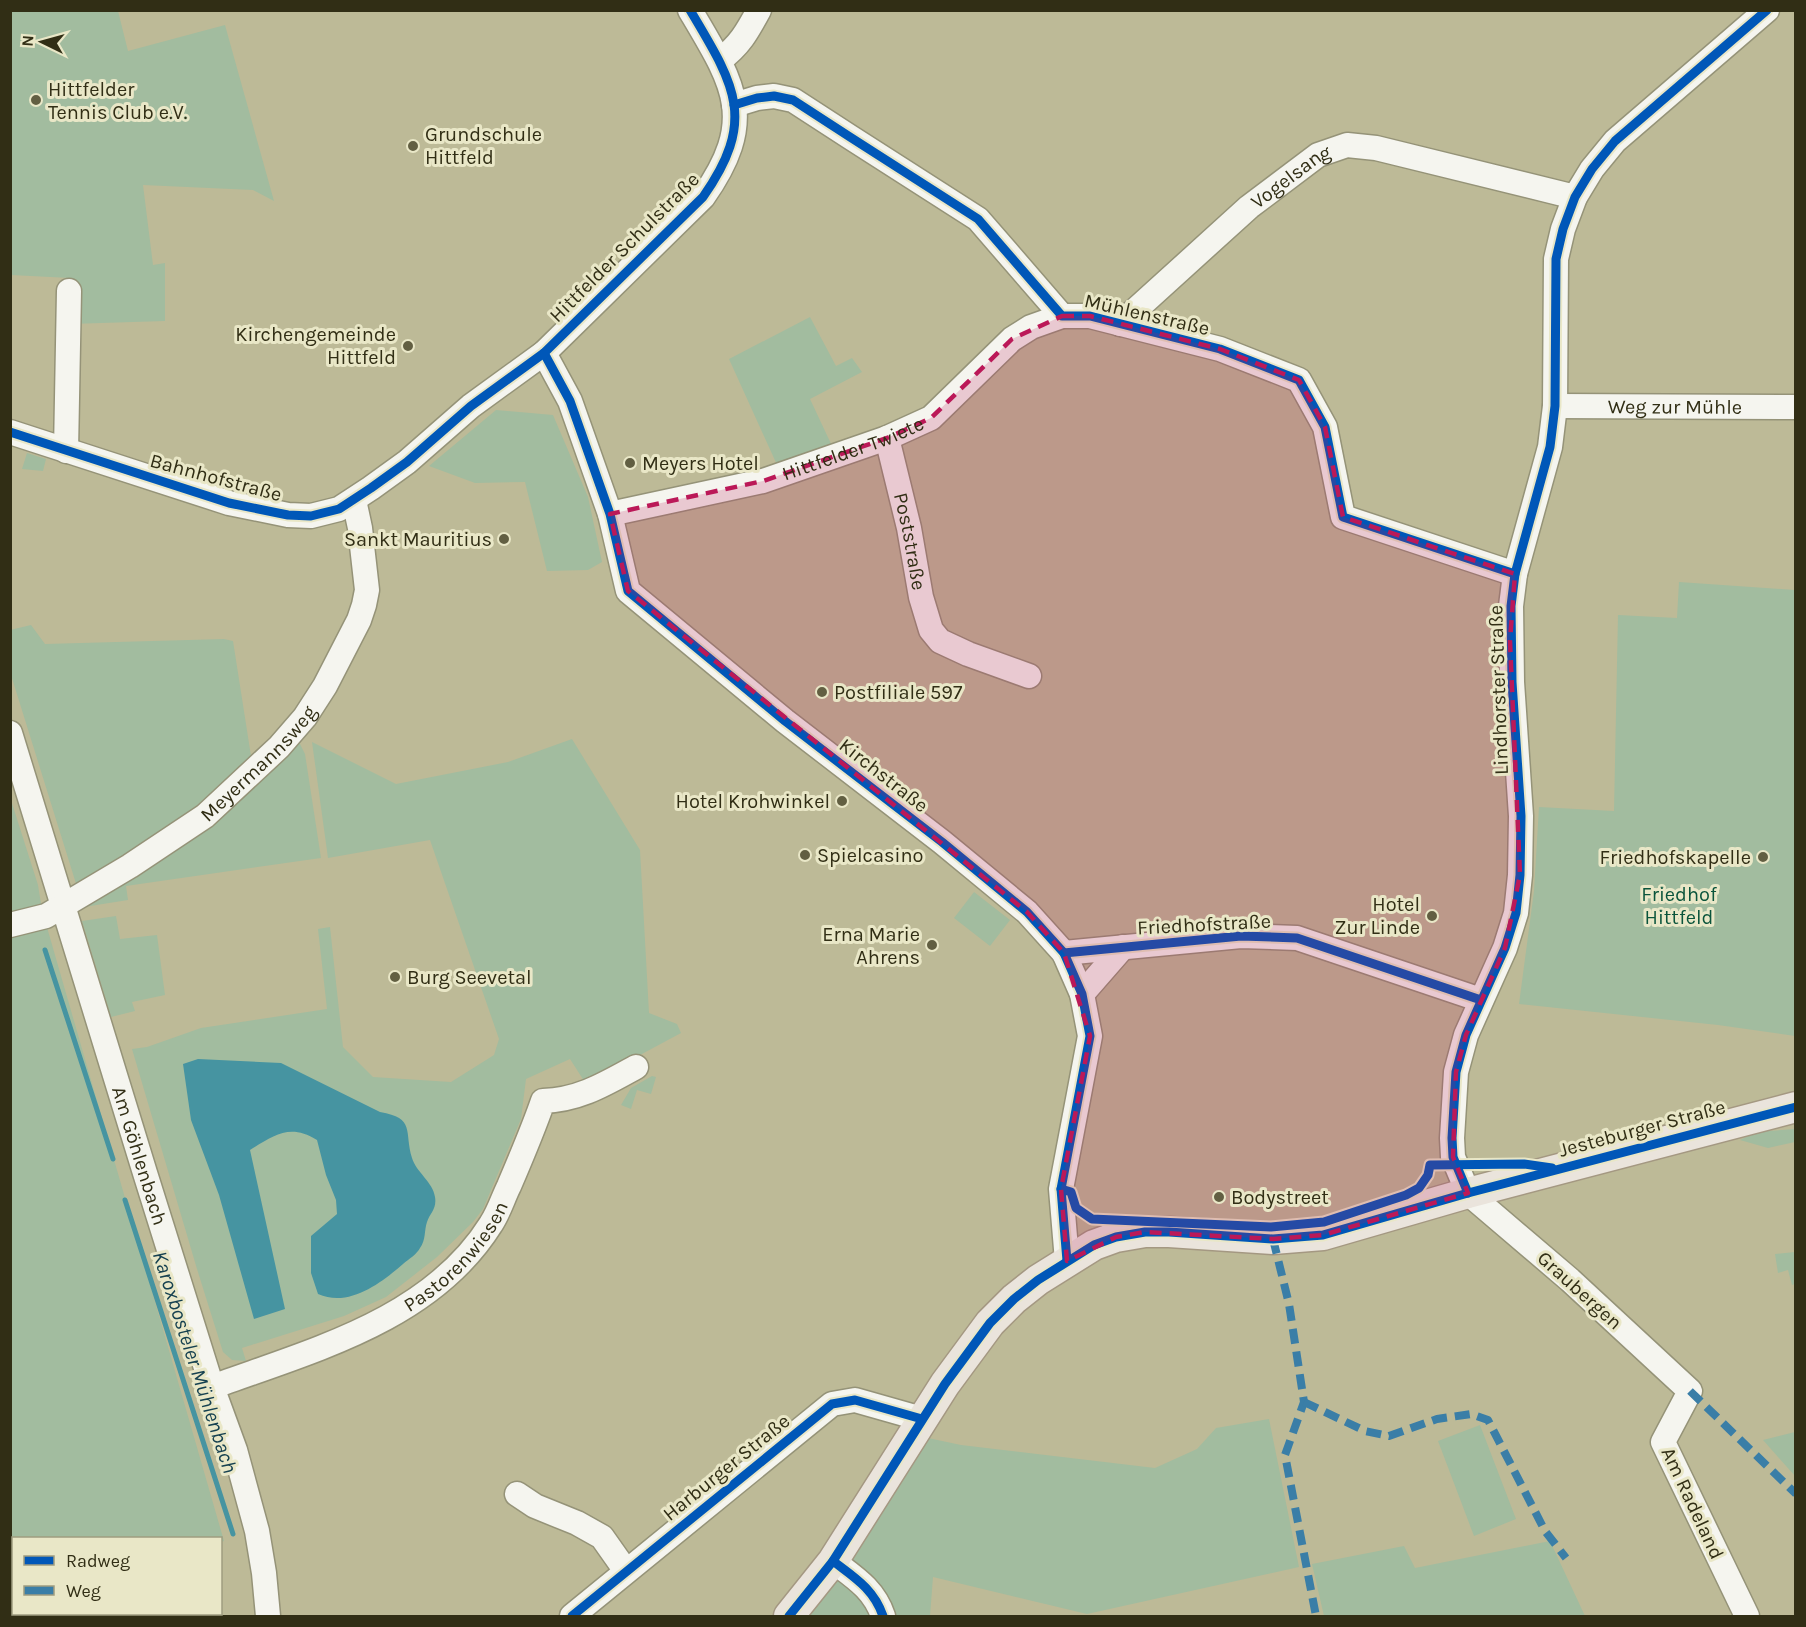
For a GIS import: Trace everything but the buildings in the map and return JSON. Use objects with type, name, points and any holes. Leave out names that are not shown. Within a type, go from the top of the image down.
[{"type":"main road","name":"Jesteburger Straße","points":[[789,1617],[833,1561],[945,1384],[990,1323],[1014,1299],[1067,1261],[1095,1245],[1110,1239],[1145,1232],[1273,1239],[1323,1234],[1468,1193],[1796,1107]]},
{"type":"street","name":"Hittfelder Schulstraße","points":[[544,353],[704,197],[727,158],[734,136],[734,105],[729,81],[720,60],[690,10]]},
{"type":"street","points":[[720,60],[743,39],[759,10]]},
{"type":"street","name":"Lindhorster Straße","points":[[1468,1193],[1453,1157],[1456,1072],[1466,1035],[1504,948],[1516,913],[1520,875],[1521,816],[1510,641],[1511,606],[1515,574],[1550,447],[1555,406],[1556,259],[1563,229],[1575,197],[1592,169],[1615,141],[1767,10]]},
{"type":"street","name":"Mühlenstraße","points":[[734,105],[774,96],[793,100],[978,219],[1062,316],[1090,316],[1220,349],[1299,380],[1325,427],[1343,518],[1515,574]]},
{"type":"street","name":"Vogelsang","points":[[1120,324],[1249,207],[1318,155],[1347,145],[1376,147],[1575,197]]},
{"type":"street","points":[[66,451],[69,291]]},
{"type":"street","name":"Hittfelder Twiete","points":[[610,514],[763,481],[887,438],[931,418],[1012,339],[1031,327],[1062,316]]},
{"type":"street","name":"Bahnhofstraße","points":[[10,432],[229,503],[278,514],[311,516],[339,509],[354,501],[406,462],[471,406],[544,353]]},
{"type":"street","name":"Kirchstraße","points":[[544,353],[570,402],[610,514],[628,591],[785,721],[942,842],[1027,912],[1064,953],[1082,994],[1090,1036],[1061,1189],[1067,1261]]},
{"type":"street","name":"Weg zur Mühle","points":[[1555,406],[1796,407]]},
{"type":"street","name":"Poststraße","points":[[887,438],[909,528],[925,613],[931,630],[940,641],[968,654],[1029,676]]},
{"type":"street","name":"Meyermannsweg","points":[[10,925],[46,916],[130,866],[205,816],[279,747],[305,717],[325,686],[359,620],[366,598],[360,528],[354,501]]},
{"type":"street","name":"Am Göhlenbach","points":[[10,733],[64,904],[102,1036],[212,1387],[234,1450],[257,1531],[268,1617]]},
{"type":"street","name":"Friedhofstraße","points":[[1064,953],[1241,936],[1298,938],[1481,1000]]},
{"type":"street","name":"Friedhofstraße","points":[[1082,994],[1123,946]]},
{"type":"street","name":"Pastorenwiesen","points":[[212,1387],[362,1332],[407,1306],[463,1261],[493,1221],[543,1101],[562,1100],[596,1089],[636,1067]]},
{"type":"street","name":"Graubergen","points":[[1468,1193],[1570,1280],[1690,1391]]},
{"type":"street","name":"Am Radeland","points":[[1690,1391],[1663,1442],[1747,1617]]},
{"type":"street","name":"Harburger Straße","points":[[572,1617],[832,1404],[855,1400],[922,1419]]},
{"type":"street","points":[[517,1494],[535,1506],[602,1536],[627,1571]]},
{"type":"street","points":[[833,1561],[864,1585],[879,1603],[883,1617]]},
{"type":"highlighted area","points":[[1062,316],[1090,316],[1220,349],[1299,380],[1325,427],[1343,517],[1515,574],[1510,641],[1520,875],[1505,948],[1466,1035],[1456,1072],[1453,1157],[1468,1193],[1323,1235],[1273,1239],[1145,1232],[1116,1237],[1067,1261],[1061,1189],[1090,1036],[1064,953],[1027,912],[628,591],[610,514],[763,481],[887,438],[931,418],[1012,339]]},
{"type":"green space","points":[[11,11],[118,11],[128,51],[225,25],[274,201],[253,190],[143,185],[153,265],[165,263],[165,321],[70,324],[70,278],[11,275]]},
{"type":"green space","points":[[810,317],[836,366],[852,358],[862,372],[810,399],[833,448],[778,467],[729,359]]},
{"type":"green space","points":[[496,410],[553,415],[588,497],[602,562],[588,570],[547,571],[525,482],[475,483],[429,466]]},
{"type":"green space","points":[[27,453],[46,459],[43,471],[22,469]]},
{"type":"green space","name":"Friedhof Hittfeld","points":[[1679,582],[1795,590],[1795,1036],[1718,1025],[1519,1004],[1534,891],[1539,807],[1614,811],[1618,615],[1677,618]]},
{"type":"green space","points":[[31,625],[45,644],[224,639],[233,641],[251,756],[202,810],[78,890],[11,675],[10,630]]},
{"type":"green space","points":[[297,738],[305,754],[321,858],[126,886],[128,900],[84,907]]},
{"type":"green space","points":[[572,739],[640,850],[649,1013],[677,1024],[681,1033],[586,1084],[570,1059],[526,1079],[521,1119],[483,1209],[437,1257],[386,1297],[344,1316],[242,1348],[246,1361],[232,1360],[223,1352],[132,1049],[147,1047],[201,1028],[327,1009],[318,929],[330,927],[343,1047],[373,1077],[451,1082],[494,1055],[499,1039],[430,840],[328,858],[312,742],[396,784],[508,762]]},
{"type":"green space","points":[[10,797],[38,885],[42,910],[224,1541],[222,1542],[222,1537],[12,1537],[11,1616]]},
{"type":"green space","points":[[974,892],[1010,920],[990,946],[954,918]]},
{"type":"green space","points":[[116,916],[120,939],[157,935],[165,995],[132,1002],[135,1011],[111,1017],[82,921]]},
{"type":"green space","points":[[652,1076],[656,1077],[651,1094],[637,1090],[631,1109],[621,1105],[631,1088]]},
{"type":"green space","points":[[1795,1129],[1795,1142],[1768,1148],[1740,1140],[1756,1132]]},
{"type":"green space","points":[[1795,1252],[1795,1284],[1792,1285],[1788,1270],[1778,1273],[1775,1254]]},
{"type":"green space","points":[[1269,1419],[1299,1567],[1087,1614],[933,1577],[930,1616],[805,1616],[928,1438],[961,1445],[1155,1468],[1197,1449],[1216,1428]]},
{"type":"green space","points":[[1480,1425],[1516,1519],[1474,1536],[1438,1441]]},
{"type":"green space","points":[[1796,1432],[1795,1476],[1763,1440]]},
{"type":"green space","points":[[1550,1541],[1585,1616],[1324,1616],[1312,1564],[1404,1546],[1415,1568]]},
{"type":"water","points":[[198,1059],[281,1063],[404,1122],[414,1163],[431,1187],[435,1197],[435,1205],[427,1222],[423,1242],[417,1252],[375,1286],[353,1296],[330,1298],[318,1294],[311,1273],[311,1236],[337,1214],[336,1200],[326,1175],[317,1140],[299,1132],[282,1133],[250,1150],[285,1309],[254,1319],[219,1195],[191,1120],[183,1064]]},
{"type":"waterway","name":"Karoxbosteler Mühlenbach","points":[[45,950],[113,1159]]},
{"type":"waterway","name":"Karoxbosteler Mühlenbach","points":[[125,1200],[233,1534]]},
{"type":"marked path","points":[[1273,1239],[1289,1304],[1304,1402],[1285,1455],[1316,1616]]},
{"type":"marked path","points":[[1690,1391],[1796,1494]]},
{"type":"marked path","points":[[1304,1402],[1365,1431],[1389,1436],[1437,1419],[1471,1414],[1488,1420],[1545,1531],[1566,1558]]},
{"type":"cycle path","points":[[10,432],[229,503],[288,515],[311,516],[339,509],[407,462],[471,406],[544,353],[703,197],[720,170],[730,145],[735,123],[734,102],[718,59],[690,10]]},
{"type":"cycle path","points":[[1468,1193],[1453,1157],[1456,1072],[1466,1035],[1505,948],[1516,913],[1520,875],[1521,816],[1512,682],[1511,606],[1515,574],[1550,447],[1555,406],[1556,259],[1563,229],[1575,197],[1592,169],[1615,141],[1767,10]]},
{"type":"cycle path","points":[[734,105],[774,96],[793,100],[978,219],[1062,316],[1090,316],[1220,349],[1299,380],[1325,427],[1343,517],[1515,574]]},
{"type":"cycle path","points":[[544,353],[570,401],[610,514],[628,591],[785,721],[942,842],[1027,912],[1064,953],[1082,994],[1090,1036],[1061,1189],[1067,1261]]},
{"type":"cycle path","points":[[1064,953],[1241,936],[1297,938],[1481,1000]]},
{"type":"cycle path","points":[[789,1616],[833,1561],[945,1384],[990,1323],[1014,1299],[1038,1280],[1094,1245],[1116,1237],[1145,1232],[1273,1239],[1323,1235],[1468,1193],[1796,1107]]},
{"type":"cycle path","points":[[1061,1189],[1071,1192],[1076,1208],[1092,1219],[1271,1227],[1324,1222],[1406,1195],[1419,1188],[1428,1175],[1430,1165],[1524,1164],[1552,1168]]},
{"type":"cycle path","points":[[572,1616],[832,1404],[855,1400],[922,1419]]},
{"type":"cycle path","points":[[833,1561],[869,1591],[883,1616]]},
{"type":"place","name":"Hittfelder Tennis Club e.V.","points":[[36,100]]},
{"type":"place","name":"Grundschule Hittfeld","points":[[413,146]]},
{"type":"place","name":"Kirchengemeinde Hittfeld","points":[[408,346]]},
{"type":"place","name":"Meyers Hotel","points":[[630,463]]},
{"type":"place","name":"Sankt Mauritius","points":[[504,539]]},
{"type":"place","name":"Postfiliale 597","points":[[822,692]]},
{"type":"place","name":"Hotel Krohwinkel","points":[[842,801]]},
{"type":"place","name":"Spielcasino","points":[[805,855]]},
{"type":"place","name":"Friedhofskapelle","points":[[1763,857]]},
{"type":"place","name":"Hotel Zur Linde","points":[[1432,916]]},
{"type":"place","name":"Erna Marie Ahrens","points":[[932,945]]},
{"type":"place","name":"Burg Seevetal","points":[[395,977]]},
{"type":"place","name":"Bodystreet","points":[[1219,1197]]}]
